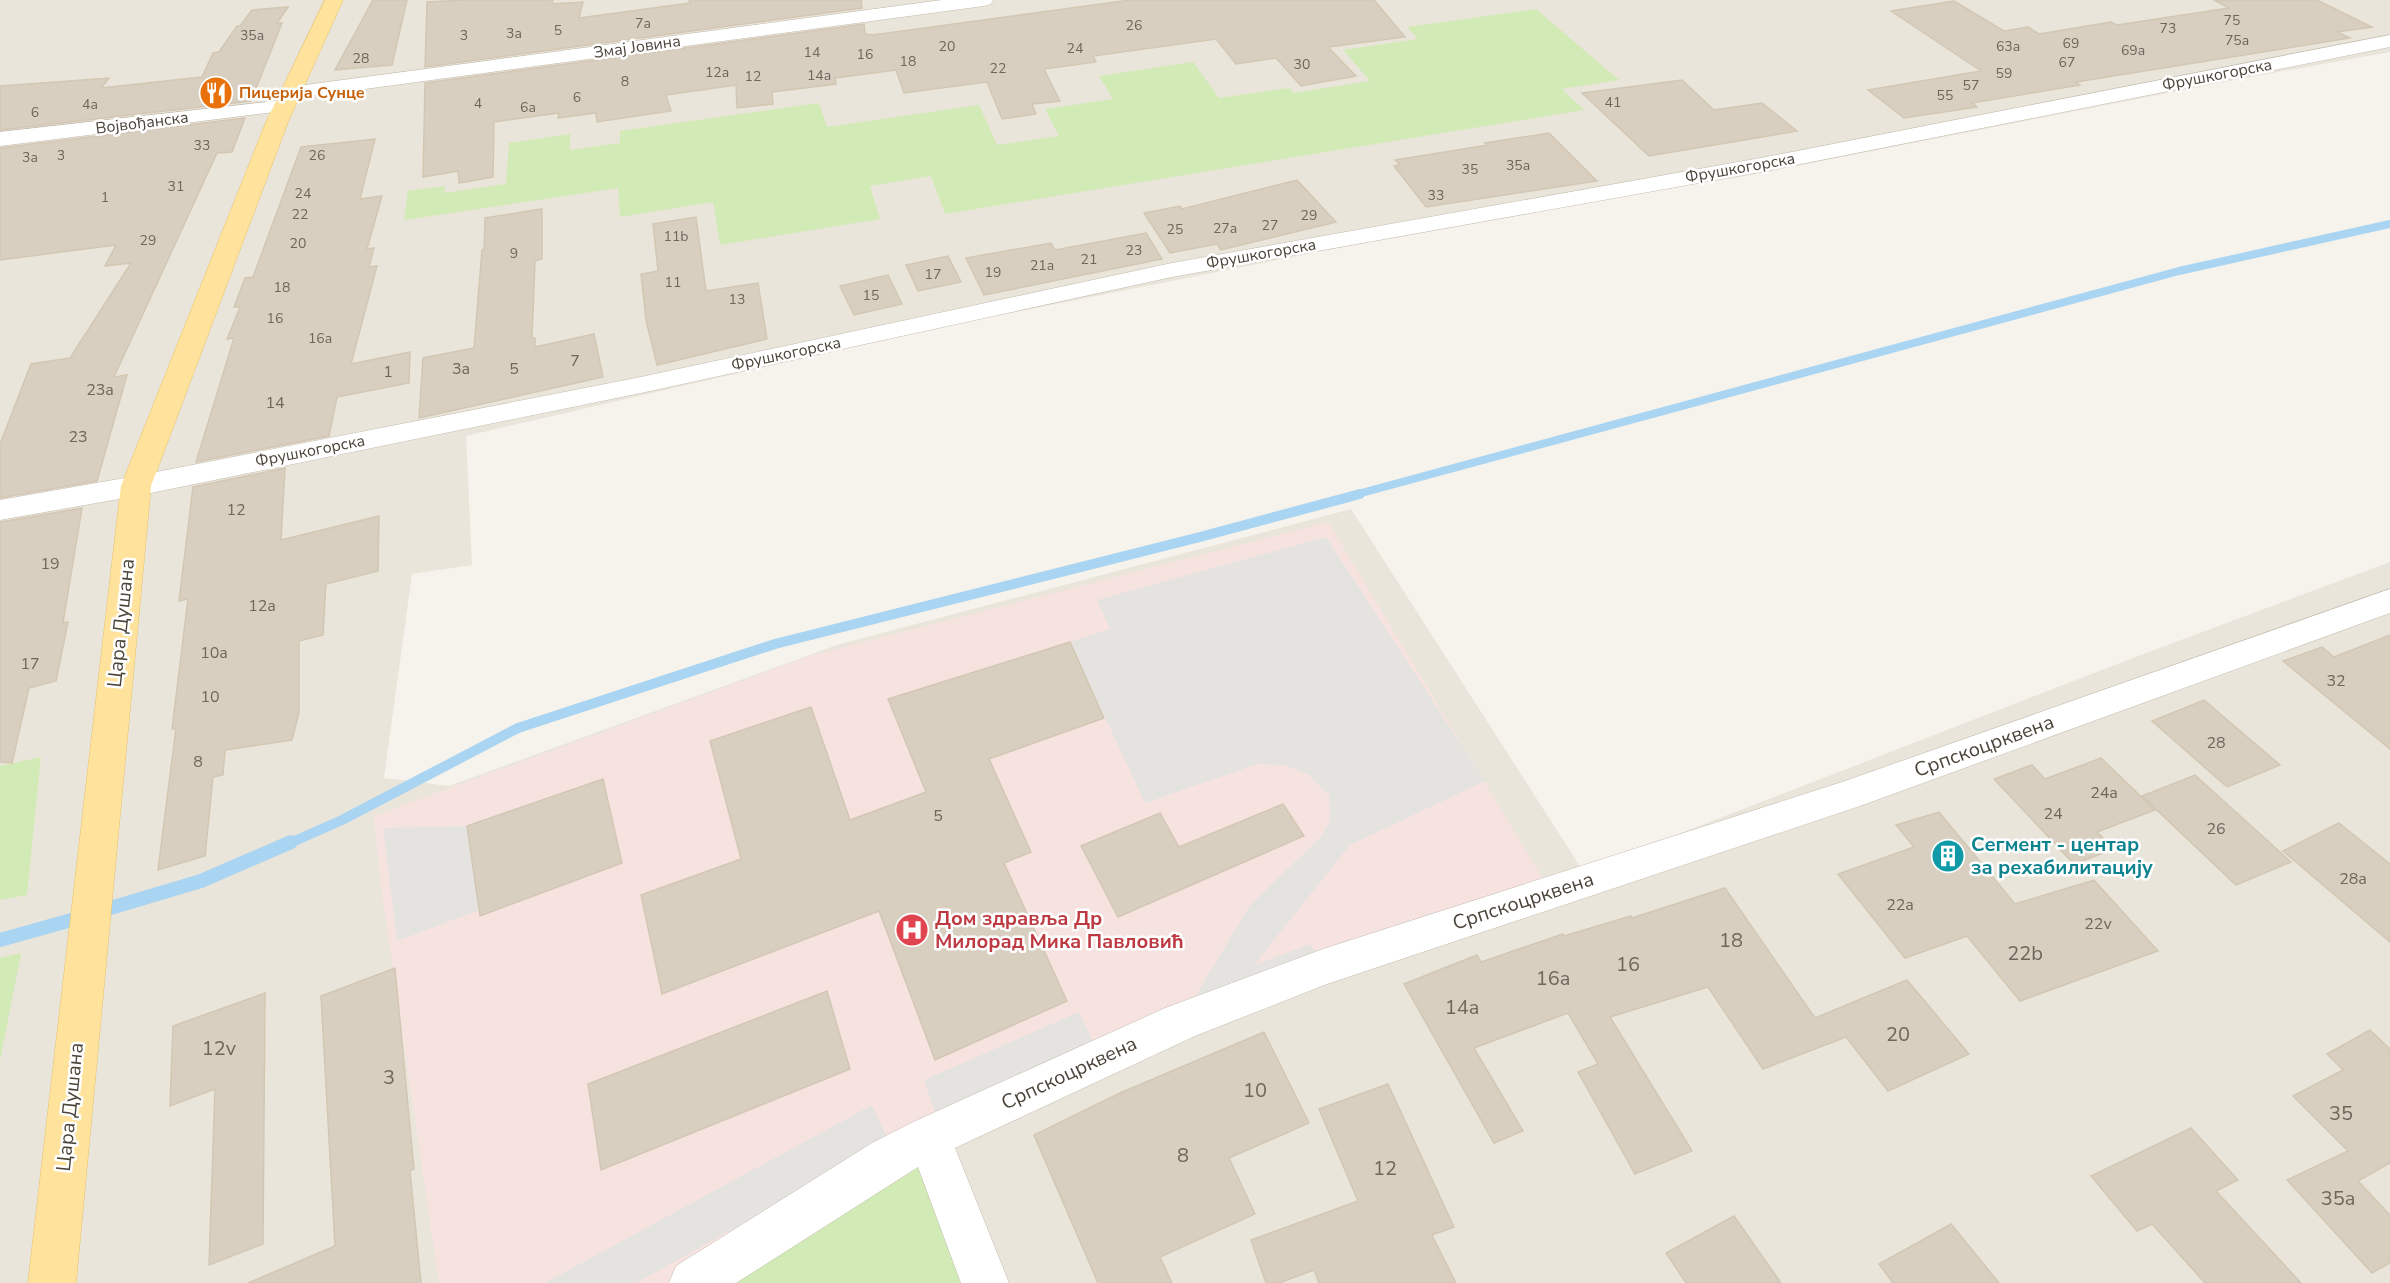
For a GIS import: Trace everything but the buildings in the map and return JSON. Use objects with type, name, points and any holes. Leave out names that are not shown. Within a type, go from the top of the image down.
[{"type":"main road","name":"Цара Душана","points":[[52,1283],[136,486],[287,100],[334,0]]},
{"type":"street","name":"Змај Јовина","points":[[287,100],[984,0]]},
{"type":"street","name":"Фрушкогорска","points":[[0,510],[136,486],[653,382],[1172,270],[1766,164],[2390,41]]},
{"type":"street","name":"Војвођанска","points":[[0,140],[287,100]]},
{"type":"street","name":"Српскоцрквена","points":[[693,1283],[888,1159],[930,1137],[1180,1022],[1323,967],[1847,795],[2390,601]]},
{"type":"street","points":[[930,1137],[985,1283]]},
{"type":"shaded area","points":[[0,0],[2390,0],[2390,52],[2229,81],[1745,176],[1493,217],[921,331],[466,436],[472,565],[412,574],[384,778],[449,786],[837,645],[1351,509],[1583,871],[2133,658],[2390,562],[2390,1283],[0,1283]]},
{"type":"shaded area","name":"Дом здравља Др Милорад Мика Павловић","points":[[1328,522],[1551,892],[1206,1013],[693,1283],[439,1283],[381,886],[374,816],[810,656]]},
{"type":"shaded area","points":[[1326,537],[1485,781],[1350,845],[1254,965],[1311,944],[1323,967],[1180,1022],[1250,905],[1320,838],[1330,821],[1329,795],[1308,774],[1283,765],[1258,764],[1145,803],[1070,642],[1110,629],[1097,600]]},
{"type":"shaded area","points":[[467,826],[479,910],[397,941],[383,828]]},
{"type":"shaded area","points":[[1079,1012],[1093,1041],[935,1112],[924,1080]]},
{"type":"shaded area","points":[[872,1105],[889,1142],[636,1283],[545,1283]]},
{"type":"green space","points":[[1536,9],[1619,80],[1562,89],[1584,110],[945,214],[931,176],[870,186],[880,219],[720,245],[713,202],[620,217],[618,188],[404,220],[408,191],[445,186],[444,193],[506,184],[509,143],[570,134],[570,150],[620,143],[620,131],[819,103],[827,127],[979,105],[997,145],[1059,136],[1045,109],[1113,99],[1099,76],[1193,62],[1219,98],[1290,88],[1294,93],[1370,81],[1343,50],[1418,39],[1407,27]]},
{"type":"green space","points":[[41,757],[27,895],[0,900],[0,766]]},
{"type":"green space","points":[[21,953],[0,1061],[0,958]]},
{"type":"green space","points":[[929,1137],[985,1283],[675,1283]]},
{"type":"waterway","points":[[1354,495],[2179,271],[2390,224]]},
{"type":"waterway","points":[[288,844],[342,820],[518,728],[775,644],[1200,537],[1360,494]]},
{"type":"waterway","points":[[97,912],[201,881],[291,842]]},
{"type":"waterway","points":[[0,940],[82,917]]},
{"type":"place","name":"Пицерија Сунце","points":[[216,93]]},
{"type":"place","name":"Сегмент - центар за рехабилитацију","points":[[1948,856]]},
{"type":"place","name":"Дом здравља Др Милорад Мика Павловић","points":[[912,930]]}]
